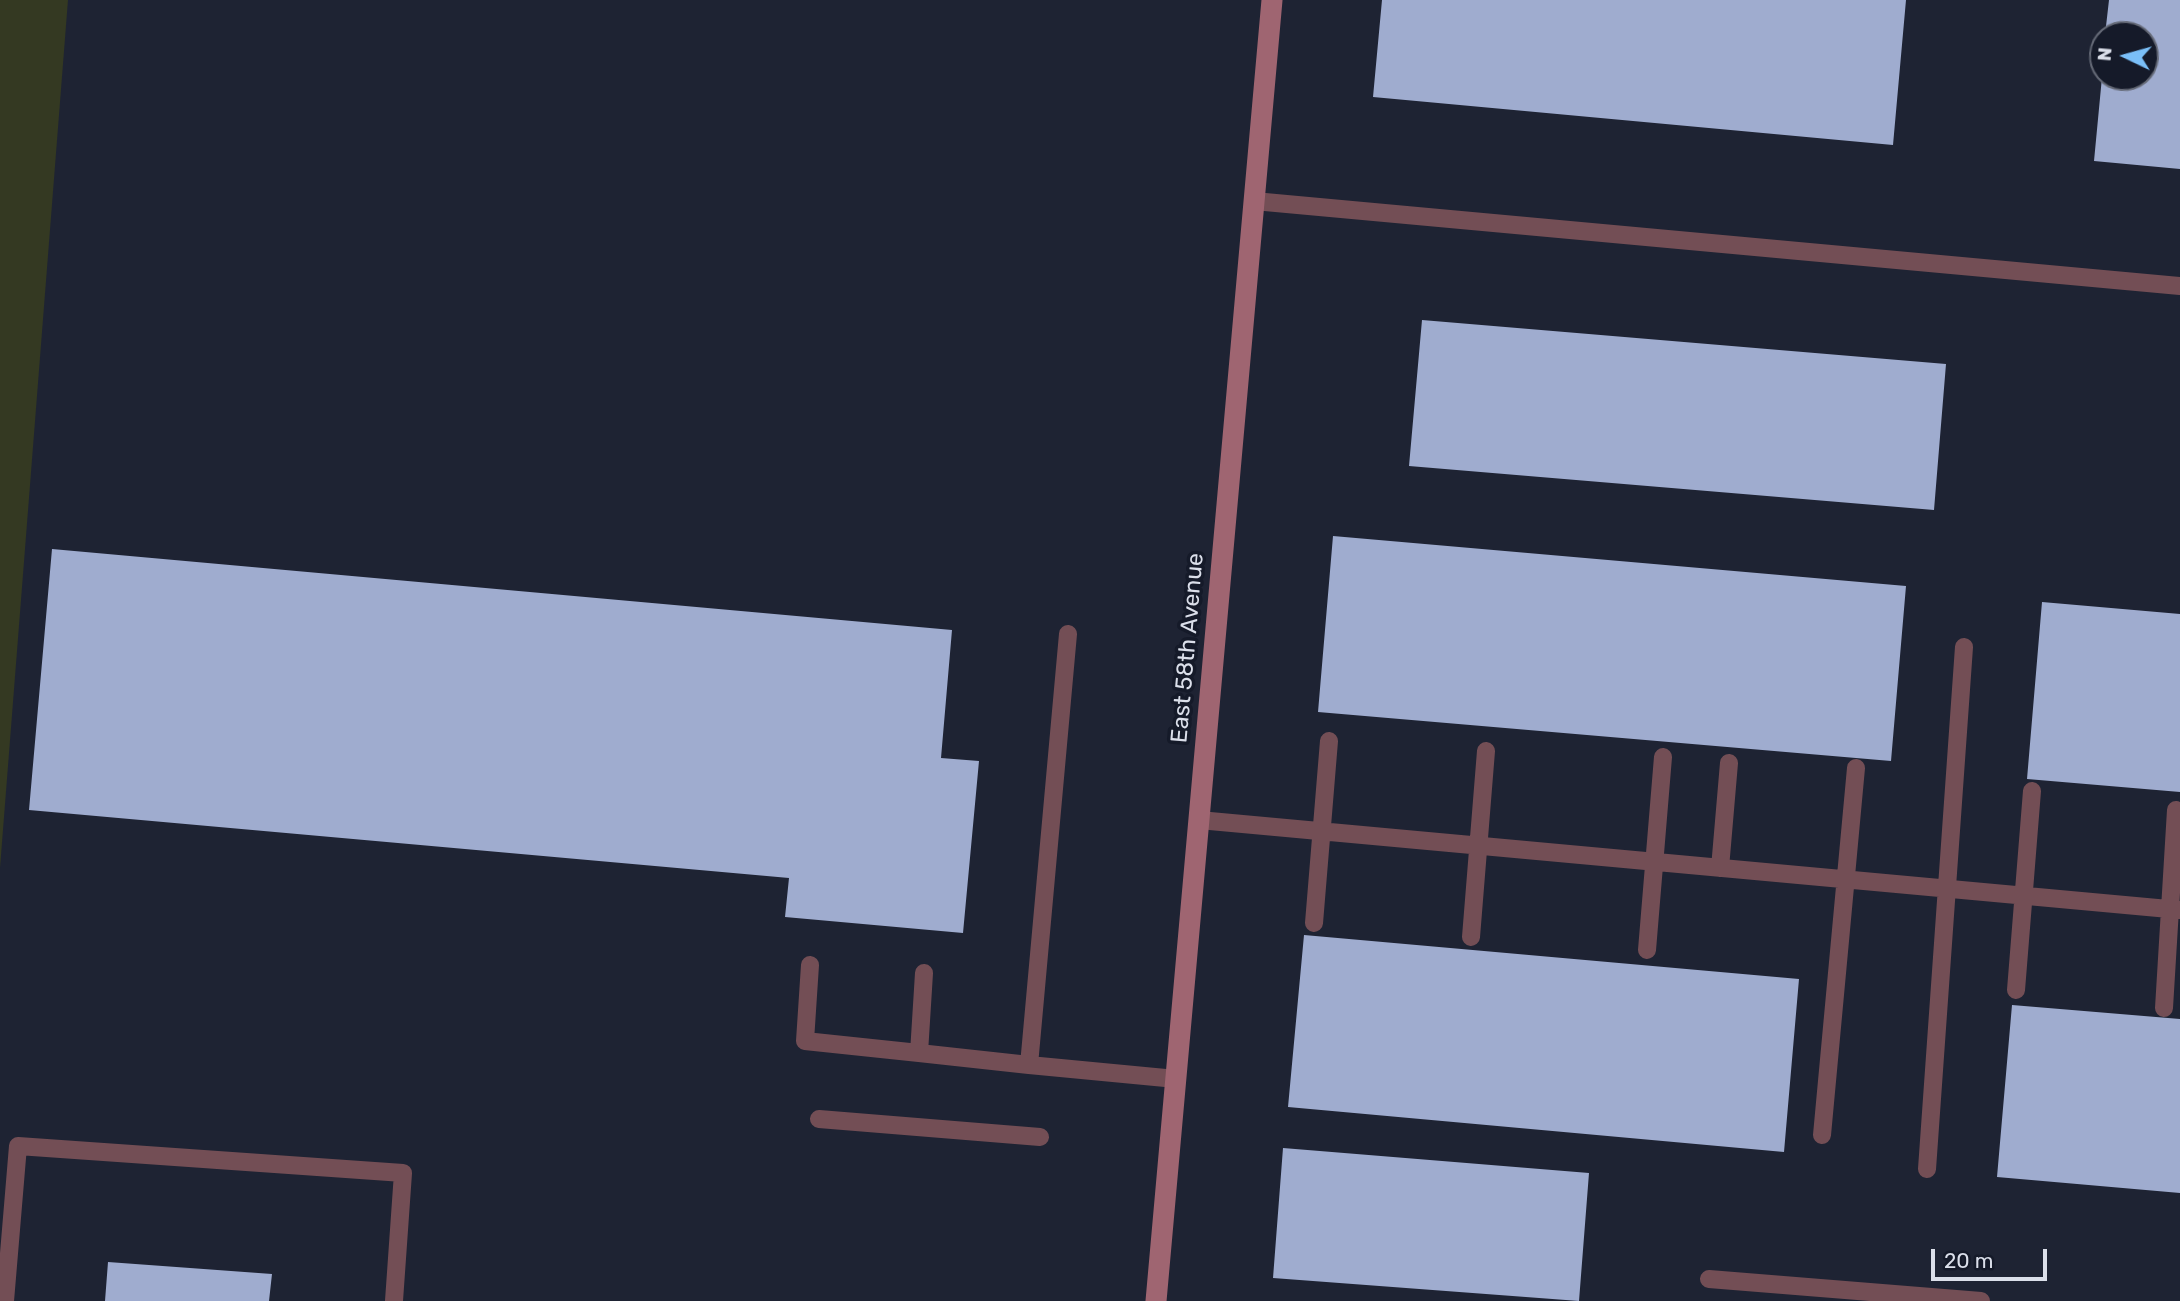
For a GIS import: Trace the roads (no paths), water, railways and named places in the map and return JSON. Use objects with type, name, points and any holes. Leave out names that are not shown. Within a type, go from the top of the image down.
[{"type":"street","name":"East 58th Avenue","points":[[1156,1301],[1272,0]]},
{"type":"lane","points":[[1254,201],[2180,286]]},
{"type":"lane","points":[[1029,1065],[1068,634]]},
{"type":"lane","points":[[1927,1169],[1964,646]]},
{"type":"lane","points":[[1314,923],[1329,741]]},
{"type":"lane","points":[[1471,937],[1486,751]]},
{"type":"lane","points":[[1647,950],[1663,757]]},
{"type":"lane","points":[[1720,867],[1729,763]]},
{"type":"lane","points":[[1822,1135],[1856,768]]},
{"type":"lane","points":[[2016,990],[2032,790]]},
{"type":"lane","points":[[2164,1008],[2176,909],[2176,810]]},
{"type":"lane","points":[[1199,820],[2176,909]]},
{"type":"lane","points":[[810,965],[805,1041],[1175,1079]]},
{"type":"lane","points":[[919,1053],[924,973]]},
{"type":"lane","points":[[819,1119],[1040,1136]]},
{"type":"lane","points":[[5,1301],[18,1146],[403,1173],[394,1301]]},
{"type":"lane","points":[[1709,1279],[1981,1301]]}]
